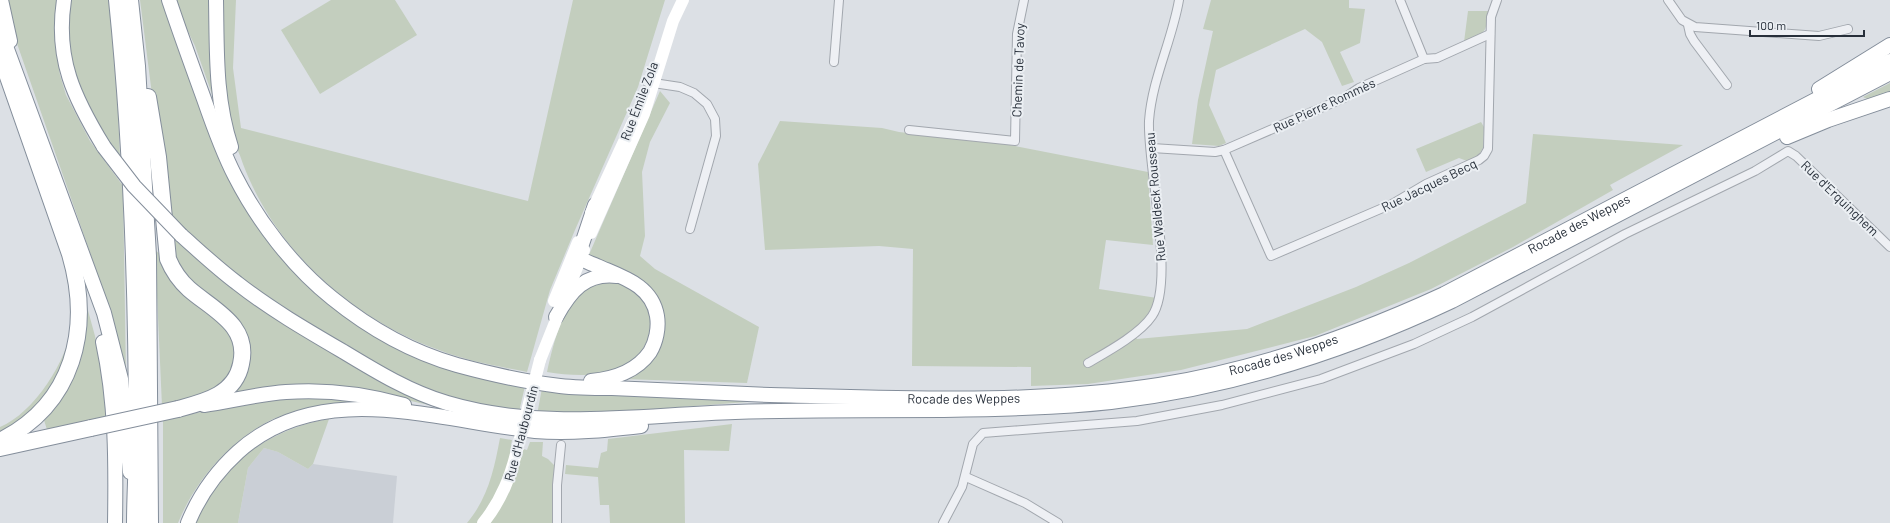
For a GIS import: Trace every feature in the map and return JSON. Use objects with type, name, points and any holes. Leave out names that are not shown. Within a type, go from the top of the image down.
[{"type":"highway","points":[[0,0],[21,86]]},
{"type":"highway","points":[[64,0],[62,41],[66,72],[81,109],[104,147],[134,186],[181,234],[238,285],[272,308],[385,376],[423,394],[446,402],[508,416],[570,420],[734,412],[788,412]]},
{"type":"highway","points":[[117,0],[125,92],[135,285],[137,441],[135,523]]},
{"type":"highway","points":[[130,0],[137,66],[148,256],[150,523]]},
{"type":"highway","points":[[136,0],[144,80],[158,157],[168,259],[172,268],[183,283],[226,317],[234,326],[242,343],[243,350],[240,368],[233,383],[227,389],[206,401],[178,410]]},
{"type":"highway","points":[[169,0],[217,134],[233,173],[249,202],[301,269],[325,293],[352,314],[392,338],[421,352],[453,364],[525,380],[600,380],[625,372],[646,356],[654,344],[657,318],[655,307],[645,291],[627,279],[578,256],[578,251],[599,202]]},
{"type":"highway","points":[[216,0],[216,71],[223,121],[240,172],[278,240]]},
{"type":"highway","points":[[0,30],[66,213],[91,295],[104,347],[113,406],[116,499],[115,523]]},
{"type":"highway","points":[[1719,150],[1759,123],[1890,44]]},
{"type":"highway","points":[[0,54],[70,254],[76,280],[79,322],[77,343],[72,363],[56,394],[31,421],[0,441]]},
{"type":"highway","name":"Rocade des Weppes","points":[[525,380],[562,386],[705,393],[932,399],[1031,398],[1124,390],[1198,378],[1293,353],[1362,329],[1444,294],[1890,61]]},
{"type":"highway","name":"Rocade des Weppes","points":[[788,412],[999,409],[1074,406],[1152,396],[1254,375],[1342,348],[1400,326],[1452,301],[1890,73]]},
{"type":"highway","points":[[1696,175],[1741,159],[1828,120],[1890,99]]},
{"type":"highway","points":[[66,213],[96,287],[113,344],[124,400],[130,492],[135,506]]},
{"type":"highway","points":[[556,317],[569,296],[580,285],[593,279],[605,276],[627,279]]},
{"type":"highway","points":[[0,448],[178,410],[266,394],[322,391],[376,398],[465,421]]},
{"type":"highway","points":[[188,523],[201,496],[228,462],[255,439],[289,421],[319,412],[358,408],[406,412],[536,431],[568,432],[788,412]]},
{"type":"highway","points":[[150,423],[155,449],[156,523]]},
{"type":"highway","points":[[111,523],[116,499]]},
{"type":"main road","name":"Rue Émile Zola","points":[[599,202],[637,111],[651,83],[669,15],[676,0]]},
{"type":"main road","points":[[651,83],[673,22],[683,0]]},
{"type":"main road","name":"Rue d'Haubourdin","points":[[483,523],[496,505],[506,487],[540,360],[544,335],[555,299],[599,202]]},
{"type":"main road","name":"Rue d'Haubourdin","points":[[540,360],[580,258]]},
{"type":"street","points":[[834,62],[839,0]]},
{"type":"street","name":"Chemin de Tavoy","points":[[909,130],[1015,141],[1017,34],[1024,0]]},
{"type":"street","name":"Rue Waldeck Rousseau","points":[[1088,363],[1145,324],[1153,315],[1159,300],[1161,264],[1149,120],[1155,86],[1176,18],[1179,0]]},
{"type":"street","points":[[1400,0],[1424,59]]},
{"type":"street","name":"Rue Jacques Becq","points":[[1224,150],[1271,256],[1392,204],[1421,186],[1479,160],[1484,156],[1488,149],[1491,15],[1496,6],[1497,0]]},
{"type":"street","points":[[1668,0],[1679,18],[1688,25],[1699,28],[1819,36],[1848,29]]},
{"type":"street","points":[[1688,25],[1690,34],[1694,41],[1727,85]]},
{"type":"street","name":"Rue Pierre Rommès","points":[[1152,148],[1215,152],[1224,150],[1344,98],[1359,88],[1424,59],[1438,58],[1490,34]]},
{"type":"street","points":[[651,83],[680,87],[694,93],[707,104],[715,119],[716,136],[690,229]]},
{"type":"street","name":"Rue d'Erquinghem","points":[[966,476],[970,450],[976,439],[983,433],[1137,421],[1266,395],[1321,379],[1369,362],[1414,344],[1472,317],[1625,234],[1755,171],[1788,151],[1796,156],[1890,247]]},
{"type":"street","points":[[557,523],[557,485],[561,445]]},
{"type":"street","points":[[943,523],[966,476],[1029,505],[1058,523]]},
{"type":"shaded area","points":[[264,448],[278,452],[308,469],[313,464],[397,476],[393,523],[238,523],[248,468]]},
{"type":"green space","points":[[7,0],[57,0],[55,27],[56,50],[60,75],[66,95],[90,141],[123,186],[126,376],[102,287],[14,35]]},
{"type":"green space","points":[[70,0],[110,0],[120,159],[99,133],[71,67],[67,35]]},
{"type":"green space","points":[[140,0],[163,0],[198,100],[295,273],[320,297],[346,317],[373,335],[400,349],[429,362],[459,372],[525,386],[519,412],[469,403],[428,389],[362,357],[250,285],[219,261],[167,213]]},
{"type":"green space","points":[[173,0],[211,0],[213,97],[195,46]]},
{"type":"green space","points":[[223,0],[236,0],[233,68],[241,128],[528,201],[573,0],[665,0],[638,87],[550,290],[527,372],[460,357],[407,337],[376,320],[347,300],[321,278],[297,253],[275,225],[257,196],[233,136],[227,107],[222,64]]},
{"type":"green space","points":[[331,0],[395,0],[417,35],[320,94],[281,30]]},
{"type":"green space","points":[[1211,0],[1349,0],[1349,8],[1365,9],[1360,43],[1340,52],[1354,82],[1342,86],[1322,42],[1305,29],[1216,70],[1209,105],[1226,143],[1219,146],[1192,144],[1198,100],[1213,31],[1203,29]]},
{"type":"green space","points":[[1468,11],[1488,11],[1484,32],[1464,42]]},
{"type":"green space","points":[[1890,83],[1890,93],[1869,100],[1863,97]]},
{"type":"green space","points":[[660,91],[670,103],[650,142],[642,172],[645,236],[640,256],[655,269],[759,327],[747,383],[622,379],[642,367],[657,300],[588,257]]},
{"type":"green space","points":[[780,121],[882,128],[899,132],[1010,145],[1148,172],[1153,245],[1106,240],[1099,289],[1157,298],[1144,320],[1133,331],[1137,339],[1247,329],[1356,287],[1409,263],[1526,203],[1533,134],[1683,145],[1610,185],[1613,190],[1513,247],[1431,289],[1315,336],[1181,370],[1088,384],[1031,386],[1031,367],[912,366],[913,249],[879,246],[765,250],[758,164]]},
{"type":"green space","points":[[1481,122],[1484,127],[1483,148],[1478,156],[1467,161],[1459,158],[1426,172],[1416,149]]},
{"type":"green space","points":[[170,234],[216,273],[438,407],[370,392],[228,395],[247,356],[174,265]]},
{"type":"green space","points":[[155,250],[228,330],[236,346],[236,366],[227,382],[214,392],[162,406]]},
{"type":"green space","points":[[65,263],[74,302],[75,322],[73,342],[67,362],[58,380],[47,396],[33,411],[0,435],[0,427],[13,420],[37,398],[56,369],[64,353],[72,324],[71,303]]},
{"type":"green space","points":[[614,281],[625,285],[634,291],[646,306],[649,315],[649,336],[641,352],[628,365],[609,372],[578,375],[547,372],[561,322],[574,300],[583,290],[595,282]]},
{"type":"green space","points":[[81,285],[95,336],[109,417],[48,433],[44,420],[62,396]]},
{"type":"green space","points":[[542,388],[599,395],[774,400],[588,414],[537,415]]},
{"type":"green space","points":[[288,399],[333,399],[351,402],[285,415],[271,420],[256,429],[241,439],[228,451],[204,477],[194,491],[178,523],[163,523],[163,420],[245,403]]},
{"type":"green space","points":[[329,419],[313,464],[308,469],[278,452],[264,448],[248,468],[238,523],[195,523],[201,505],[207,495],[230,467],[245,455],[260,445],[294,428]]},
{"type":"green space","points":[[732,424],[729,451],[684,450],[685,523],[610,523],[609,505],[600,505],[598,477],[565,474],[566,465],[598,468],[601,453],[607,451],[608,439]]},
{"type":"green space","points":[[500,438],[512,440],[511,445],[527,450],[530,442],[543,442],[542,456],[554,465],[553,523],[467,523],[485,494]]}]
